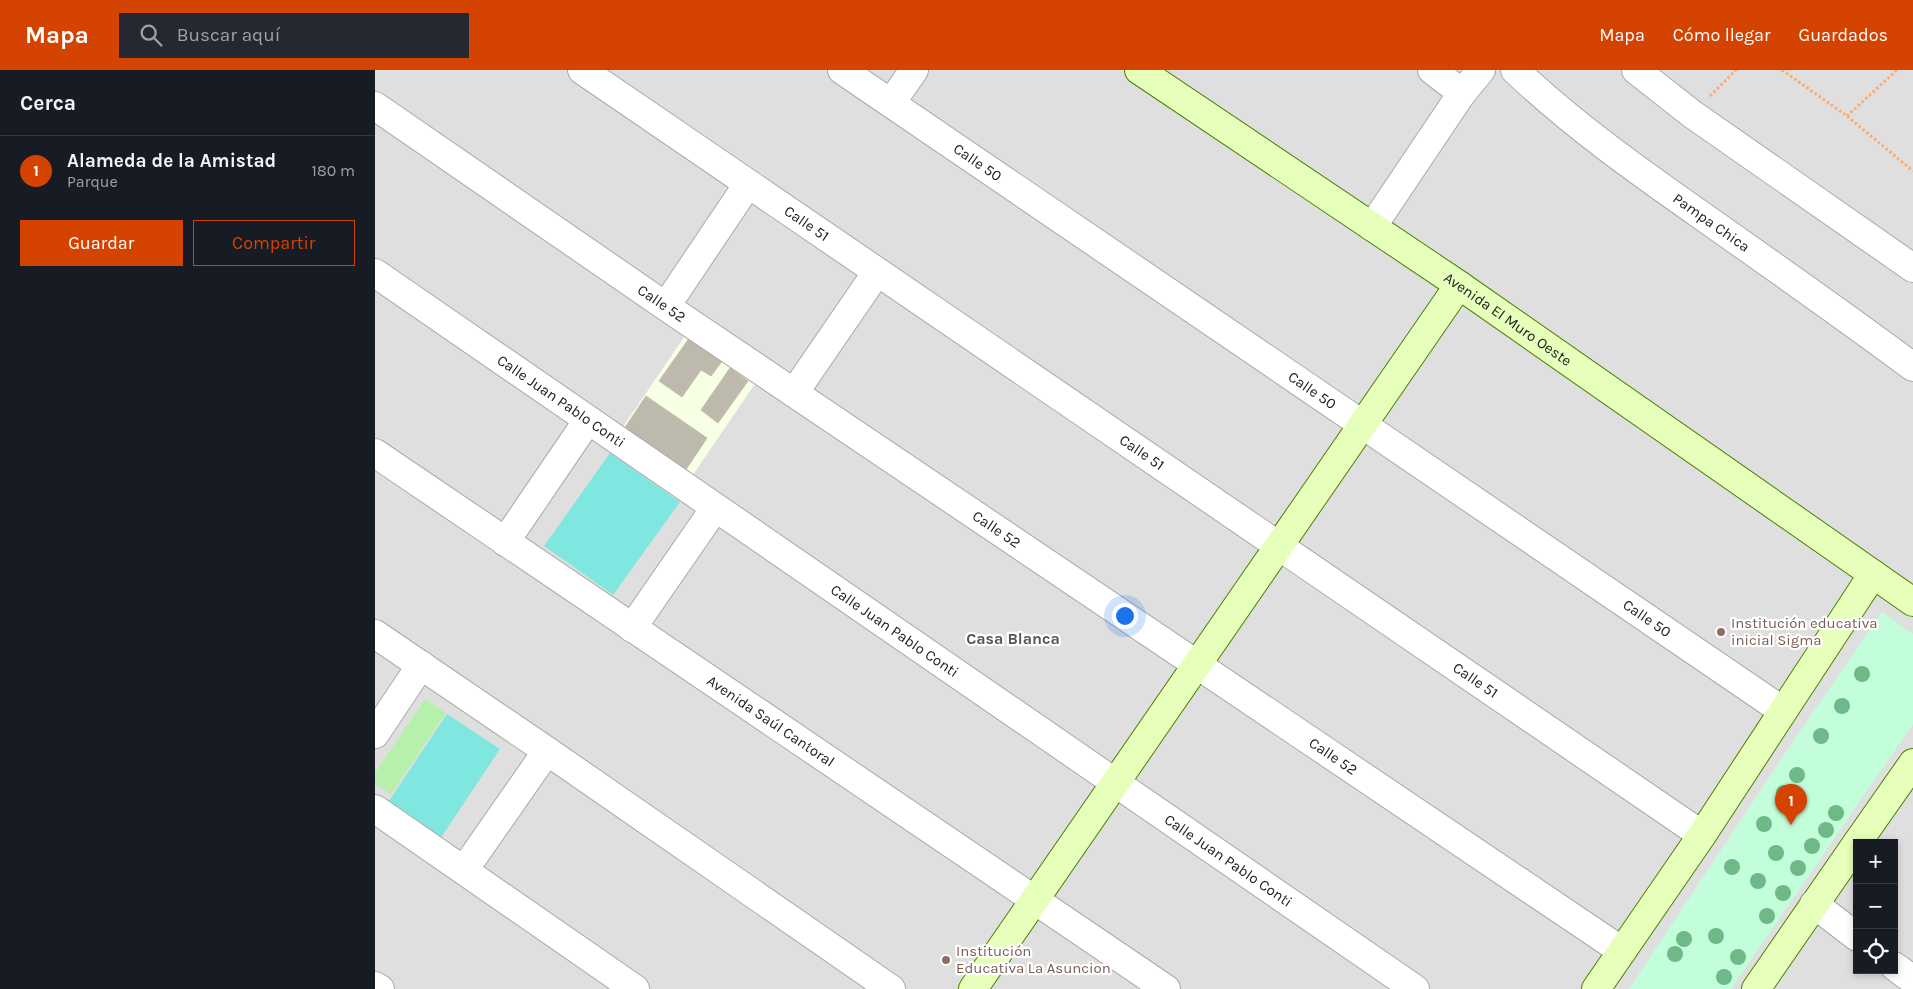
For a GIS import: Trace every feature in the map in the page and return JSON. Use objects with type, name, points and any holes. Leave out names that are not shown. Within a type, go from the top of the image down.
[{"type":"street","name":"Calle 51","points":[[582,70],[1702,835]]},
{"type":"street","name":"Calle 50","points":[[842,70],[1783,711]]},
{"type":"street","points":[[891,104],[914,70]]},
{"type":"street","name":"Avenida El Muro Oeste","points":[[1139,70],[1459,285],[1913,602]]},
{"type":"street","points":[[1432,70],[1462,92]]},
{"type":"street","points":[[1372,227],[1462,92],[1481,70]]},
{"type":"street","name":"Pampa Chica","points":[[1515,70],[1541,80],[1640,172],[1822,300],[1913,367]]},
{"type":"street","points":[[1636,70],[1692,114],[1913,268]]},
{"type":"street","name":"Calle 52","points":[[375,106],[794,393],[1622,950]]},
{"type":"street","points":[[666,306],[748,184]]},
{"type":"street","points":[[794,393],[877,272]]},
{"type":"street","name":"Calle Juan Pablo Conti","points":[[375,273],[1415,989]]},
{"type":"street","points":[[973,989],[1459,285]]},
{"type":"street","points":[[505,542],[588,420]]},
{"type":"street","name":"Avenida Saúl Cantoral","points":[[375,453],[1166,989]]},
{"type":"street","points":[[632,628],[715,508]]},
{"type":"street","points":[[1596,989],[1702,835],[1873,574]]},
{"type":"street","points":[[375,634],[891,989]]},
{"type":"street","points":[[375,734],[421,665]]},
{"type":"street","points":[[465,870],[547,751]]},
{"type":"street","points":[[1860,839],[1913,763]]},
{"type":"street","points":[[375,809],[635,989]]},
{"type":"street","points":[[1755,989],[1853,849]]},
{"type":"street","points":[[1814,904],[1853,934]]},
{"type":"street","points":[[1898,969],[1913,980]]},
{"type":"street","points":[[375,986],[380,989]]},
{"type":"path","points":[[1692,114],[1736,70]]},
{"type":"path","points":[[1783,70],[1847,116],[1913,170]]},
{"type":"path","points":[[1847,116],[1897,70]]},
{"type":"shaded area","points":[[375,70],[1913,70],[1913,989],[375,989]]},
{"type":"shaded area","points":[[689,330],[759,378],[688,482],[618,434]]},
{"type":"shaded area","points":[[610,453],[680,502],[613,595],[544,546]]},
{"type":"shaded area","points":[[447,714],[500,749],[438,842],[385,807]]},
{"type":"green space","points":[[1882,612],[1913,634],[1913,724],[1731,989],[1629,989],[1786,752]]},
{"type":"green space","points":[[425,699],[446,713],[391,794],[375,784],[375,773]]},
{"type":"building","points":[[690,337],[723,360],[711,376],[701,370],[682,397],[659,381]]},
{"type":"building","points":[[730,368],[748,381],[718,423],[701,410]]},
{"type":"building","points":[[646,396],[707,438],[685,471],[624,429]]},
{"type":"place","name":"Institución educativa inicial Sigma","points":[[1721,632]]},
{"type":"place","name":"Alameda de la Amistad","points":[[1791,825]]},
{"type":"place","name":"Institución Educativa La Asuncion","points":[[946,960]]},
{"type":"district","name":"Casa Blanca","points":[[1013,638]]}]
